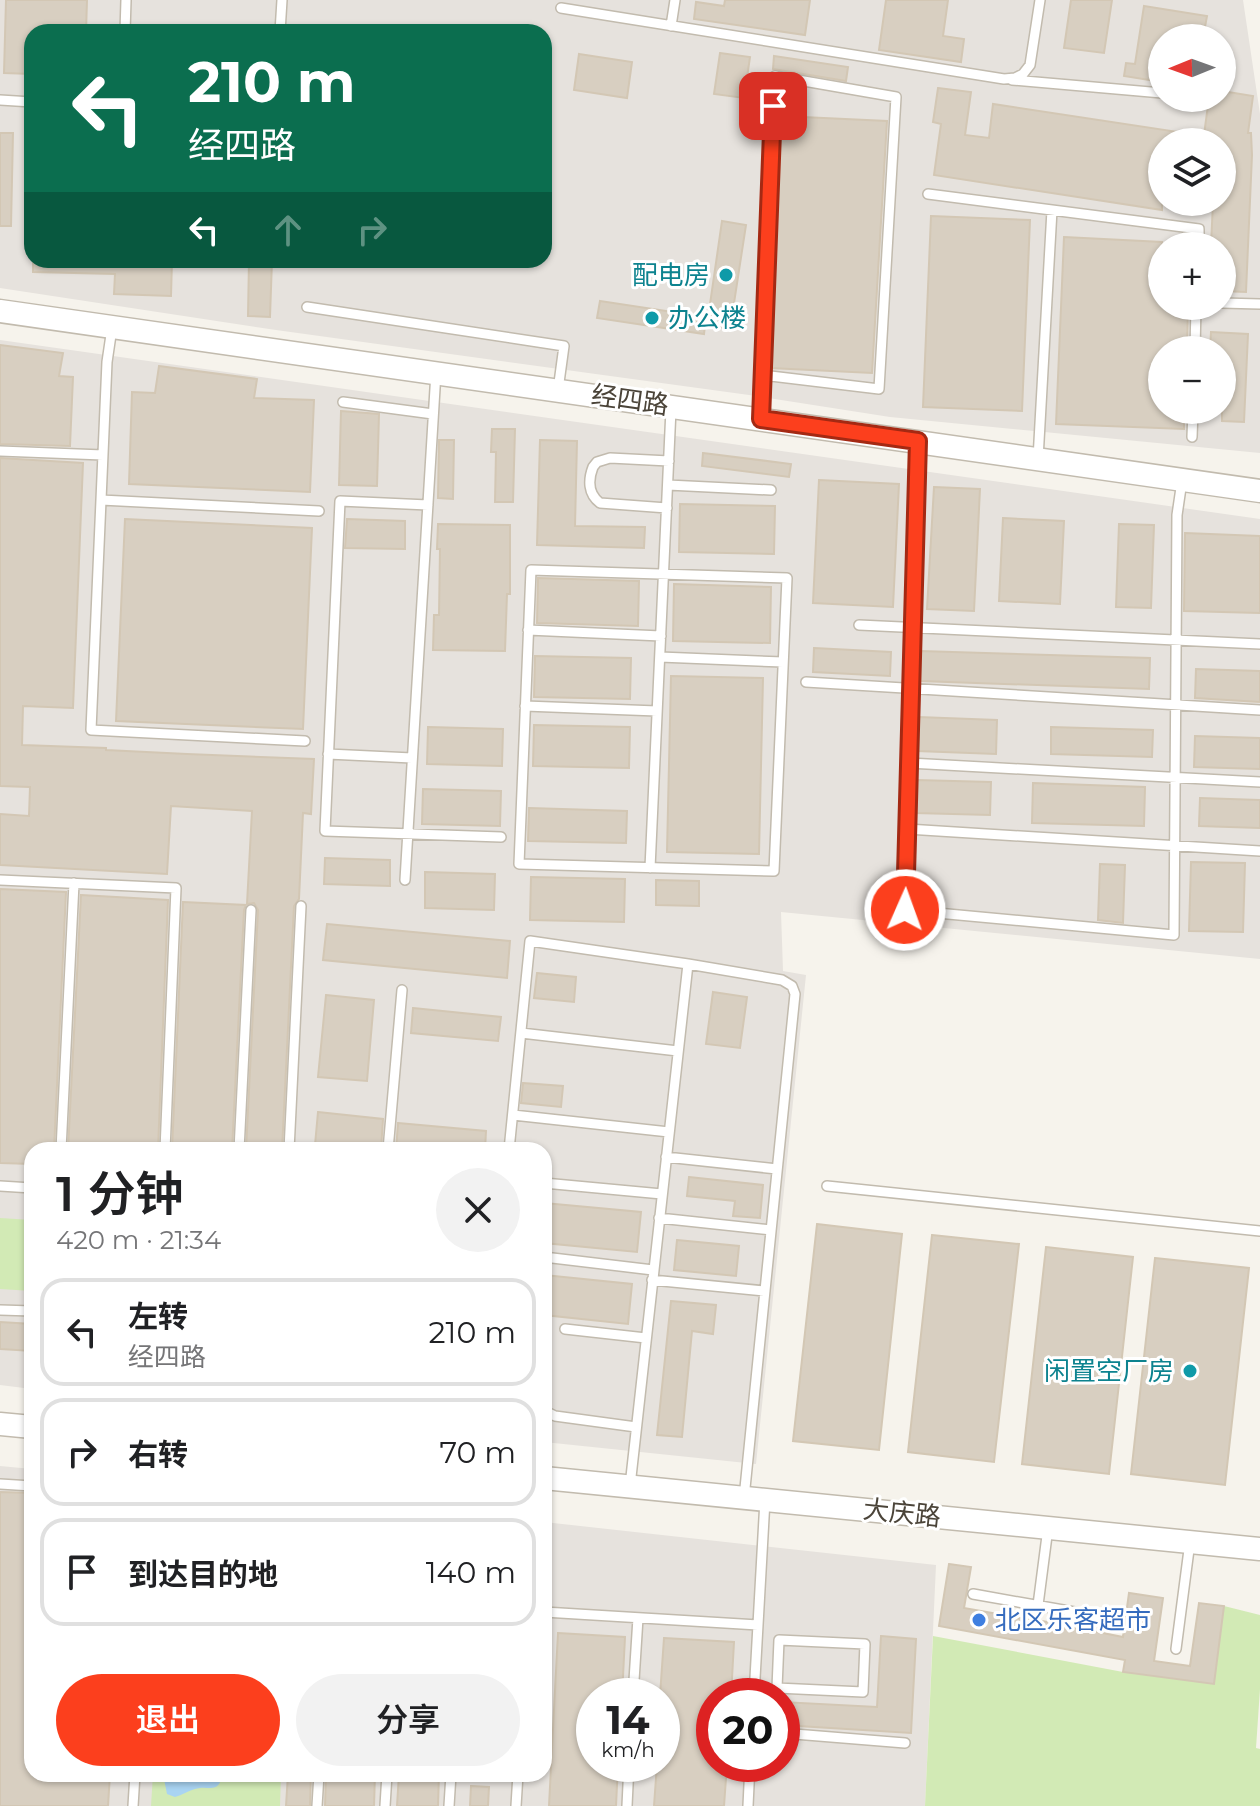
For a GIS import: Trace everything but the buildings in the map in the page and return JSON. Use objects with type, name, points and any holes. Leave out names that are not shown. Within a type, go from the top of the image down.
[{"type":"street","name":"经四路","points":[[0,311],[1260,491]]},
{"type":"street","points":[[0,1424],[24,1426]]},
{"type":"street","name":"大庆路","points":[[552,1479],[1260,1549]]},
{"type":"lane","points":[[125,24],[126,0]]},
{"type":"lane","points":[[280,24],[282,0]]},
{"type":"lane","points":[[671,26],[675,0]]},
{"type":"lane","points":[[1004,79],[1023,74],[1030,65],[1040,0]]},
{"type":"lane","points":[[561,8],[1004,79],[1148,92]]},
{"type":"lane","points":[[761,419],[762,375],[775,76],[896,97],[879,389],[762,375]]},
{"type":"lane","points":[[0,100],[24,102]]},
{"type":"lane","points":[[928,194],[1199,229],[1199,232]]},
{"type":"lane","points":[[1038,459],[1052,210]]},
{"type":"lane","points":[[1236,303],[1260,304]]},
{"type":"lane","points":[[307,307],[564,346],[558,390]]},
{"type":"lane","points":[[112,328],[107,362],[91,730],[305,741]]},
{"type":"lane","points":[[405,880],[436,372]]},
{"type":"lane","points":[[343,402],[433,414]]},
{"type":"lane","points":[[650,868],[671,406]]},
{"type":"lane","points":[[1192,424],[1192,437]]},
{"type":"lane","points":[[918,441],[905,910],[1174,935],[1177,515],[1182,479]]},
{"type":"lane","points":[[0,451],[103,455]]},
{"type":"lane","points":[[667,508],[600,503],[594,499],[589,484],[593,467],[604,459],[669,461]]},
{"type":"lane","points":[[668,485],[771,490]]},
{"type":"lane","points":[[101,500],[319,511]]},
{"type":"lane","points":[[428,505],[340,501],[325,831],[501,837]]},
{"type":"lane","points":[[531,570],[664,574],[787,578],[774,871],[519,864],[531,570]]},
{"type":"lane","points":[[859,625],[1260,644]]},
{"type":"lane","points":[[528,630],[661,636]]},
{"type":"lane","points":[[660,657],[783,662]]},
{"type":"lane","points":[[806,682],[1260,710]]},
{"type":"lane","points":[[525,706],[657,711]]},
{"type":"lane","points":[[328,754],[412,758]]},
{"type":"lane","points":[[909,763],[1260,782]]},
{"type":"lane","points":[[907,829],[1260,851]]},
{"type":"lane","points":[[0,880],[176,888],[165,1142]]},
{"type":"lane","points":[[61,1142],[74,883]]},
{"type":"lane","points":[[289,1142],[301,906]]},
{"type":"lane","points":[[239,1142],[251,910]]},
{"type":"lane","points":[[510,1142],[530,941],[782,980],[792,986],[795,994],[765,1291],[754,1499],[758,1625],[755,1678]]},
{"type":"lane","points":[[630,1486],[688,964]]},
{"type":"lane","points":[[389,1142],[402,990]]},
{"type":"lane","points":[[521,1033],[678,1051]]},
{"type":"lane","points":[[513,1115],[669,1132]]},
{"type":"lane","points":[[666,1157],[777,1169]]},
{"type":"lane","points":[[552,1184],[662,1194]]},
{"type":"lane","points":[[0,1186],[24,1188]]},
{"type":"lane","points":[[827,1186],[1260,1231]]},
{"type":"lane","points":[[659,1218],[771,1230]]},
{"type":"lane","points":[[552,1258],[765,1291]]},
{"type":"lane","points":[[0,1310],[24,1311]]},
{"type":"lane","points":[[565,1329],[646,1338]]},
{"type":"lane","points":[[552,1414],[636,1427]]},
{"type":"lane","points":[[0,1484],[24,1486]]},
{"type":"lane","points":[[1038,1605],[1048,1528]]},
{"type":"lane","points":[[1176,1649],[1190,1542]]},
{"type":"lane","points":[[973,1594],[1114,1619]]},
{"type":"lane","points":[[552,1613],[758,1625]]},
{"type":"lane","points":[[634,1678],[638,1618]]},
{"type":"lane","points":[[779,1640],[865,1644],[863,1692],[777,1688],[778,1666],[779,1640]]},
{"type":"lane","points":[[756,1666],[778,1666]]},
{"type":"lane","points":[[800,1734],[905,1743]]},
{"type":"lane","points":[[133,1806],[134,1782]]},
{"type":"lane","points":[[317,1806],[318,1782]]},
{"type":"lane","points":[[385,1806],[386,1782]]},
{"type":"lane","points":[[449,1806],[450,1782]]},
{"type":"lane","points":[[516,1806],[518,1782]]},
{"type":"lane","points":[[627,1806],[628,1782]]},
{"type":"lane","points":[[748,1806],[749,1782]]},
{"type":"shaded area","points":[[0,0],[1243,0],[1260,114],[1260,453],[890,417],[276,330],[0,288]]},
{"type":"shaded area","points":[[0,340],[1260,519],[1260,959],[781,912],[783,971],[806,975],[756,1464],[552,1443],[552,1142],[24,1142],[24,1388],[0,1385]]},
{"type":"shaded area","points":[[0,1466],[24,1468],[24,1782],[552,1782],[552,1523],[936,1565],[925,1806],[0,1806]]},
{"type":"green space","points":[[0,1218],[24,1220],[24,1290],[0,1289]]},
{"type":"green space","points":[[1224,1606],[1260,1615],[1256,1748],[1260,1749],[1260,1806],[925,1806],[933,1636],[1123,1672],[1214,1683]]},
{"type":"green space","points":[[152,1782],[281,1782],[280,1806],[151,1806]]},
{"type":"water","points":[[165,1782],[220,1782],[212,1788],[195,1789],[175,1797],[167,1794]]},
{"type":"place","name":"配电房","points":[[726,275]]},
{"type":"place","name":"办公楼","points":[[652,318]]},
{"type":"place","name":"闲置空厂房","points":[[1190,1371]]},
{"type":"place","name":"北区乐客超市","points":[[979,1620]]},
{"type":"route","points":[[773,106],[761,419],[918,441],[905,910]]}]
